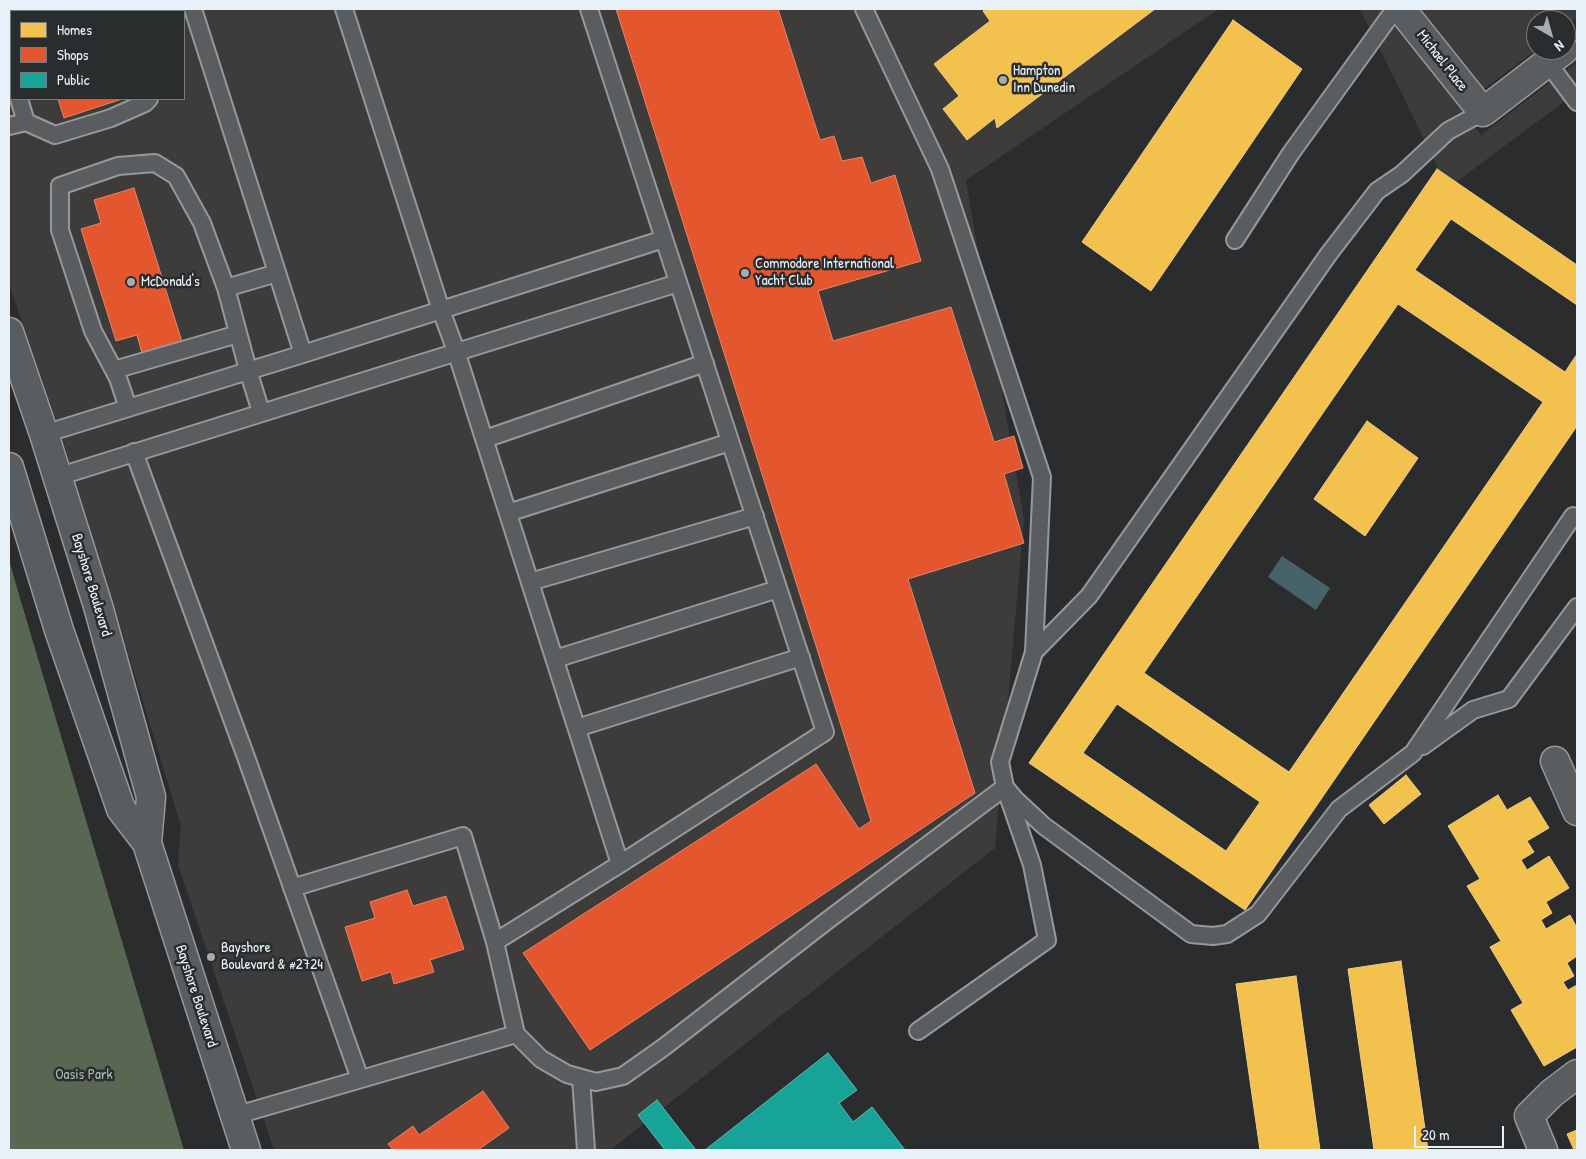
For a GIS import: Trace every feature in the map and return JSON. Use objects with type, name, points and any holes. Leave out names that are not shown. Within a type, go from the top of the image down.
[{"type":"main road","name":"Michael Place","points":[[1401,9],[1483,112]]},
{"type":"main road","points":[[1483,112],[1551,60]]},
{"type":"main road","name":"Bayshore Boulevard","points":[[9,332],[44,434],[98,606],[151,797],[147,842]]},
{"type":"main road","name":"Bayshore Boulevard","points":[[9,467],[59,630],[121,809],[147,842],[246,1150]]},
{"type":"main road","points":[[1555,761],[1577,811]]},
{"type":"main road","points":[[1543,1150],[1530,1116],[1552,1093],[1577,1074]]},
{"type":"lane","points":[[193,9],[303,354]]},
{"type":"lane","points":[[344,9],[441,310],[485,439],[620,864]]},
{"type":"lane","points":[[495,942],[825,732],[589,9]]},
{"type":"lane","points":[[864,9],[940,170],[1042,477],[1034,652],[1000,762],[1005,787],[1032,865],[1047,940],[918,1031]]},
{"type":"lane","points":[[1235,240],[1291,153],[1395,9]]},
{"type":"lane","points":[[1561,60],[1577,102]]},
{"type":"lane","points":[[19,100],[26,122]]},
{"type":"lane","points":[[9,126],[26,122],[55,135],[111,118],[148,100]]},
{"type":"lane","points":[[1034,652],[1090,596],[1328,255],[1377,191],[1402,174],[1448,132],[1483,112]]},
{"type":"lane","points":[[128,408],[114,370],[93,331],[60,230],[60,186],[118,166],[155,164],[176,176],[202,223],[226,288],[261,412]]},
{"type":"lane","points":[[44,434],[664,239]]},
{"type":"lane","points":[[226,288],[277,273]]},
{"type":"lane","points":[[57,477],[678,282]]},
{"type":"lane","points":[[114,370],[238,334]]},
{"type":"lane","points":[[485,439],[705,363]]},
{"type":"lane","points":[[508,513],[730,442]]},
{"type":"lane","points":[[134,452],[360,1079]]},
{"type":"lane","points":[[530,582],[755,516]]},
{"type":"lane","points":[[1414,753],[1573,516]]},
{"type":"lane","points":[[554,659],[778,588]]},
{"type":"lane","points":[[1005,787],[1015,800],[1044,826],[1191,934],[1213,936],[1227,934],[1258,914],[1339,810],[1473,710],[1509,699],[1577,607]]},
{"type":"lane","points":[[577,728],[801,657]]},
{"type":"lane","points":[[292,888],[463,836],[495,942],[516,1034],[541,1059],[567,1074],[596,1082],[623,1076],[664,1047],[828,920],[1005,787]]},
{"type":"lane","points":[[234,1116],[516,1034]]},
{"type":"lane","points":[[581,1078],[586,1150]]},
{"type":"path","points":[[9,1128],[14,1150]]},
{"type":"shaded area","points":[[9,9],[1219,9],[966,180],[1024,519],[995,848],[610,1150],[274,1150],[178,865],[181,826],[60,431],[9,284]]},
{"type":"shaded area","points":[[1360,9],[1382,9],[1481,135],[1577,62],[1577,92],[1448,188]]},
{"type":"shaded area","points":[[1421,9],[1577,9],[1576,19],[1576,10],[1526,10],[1526,58],[1484,89]]},
{"type":"green space","name":"Oasis Park","points":[[9,560],[20,598],[184,1150],[9,1150]]},
{"type":"water","points":[[1282,556],[1330,588],[1316,610],[1268,577]]},
{"type":"building: Homes","name":"Hampton Inn Dunedin","points":[[985,9],[1155,9],[997,128],[995,118],[967,140],[943,109],[959,96],[934,64],[990,21],[983,11]]},
{"type":"building: Homes","points":[[1233,20],[1302,69],[1151,291],[1082,242]]},
{"type":"building: Homes","points":[[1437,169],[1577,265],[1577,305],[1451,219],[1415,270],[1565,372],[1577,354],[1577,426],[1245,910],[1029,763]],"holes":[[[1398,304],[1543,402],[1289,772],[1144,673]],[[1117,704],[1260,802],[1226,851],[1083,753]]]},
{"type":"building: Homes","points":[[1367,421],[1418,458],[1365,536],[1314,499]]},
{"type":"building: Homes","points":[[1406,775],[1421,794],[1384,824],[1369,805]]},
{"type":"building: Homes","points":[[1498,795],[1507,810],[1530,797],[1549,828],[1527,841],[1534,852],[1521,860],[1527,870],[1549,856],[1569,888],[1546,902],[1552,913],[1541,920],[1546,929],[1570,915],[1577,928],[1577,956],[1567,963],[1574,976],[1563,982],[1568,990],[1577,985],[1577,1047],[1544,1066],[1511,1010],[1523,1003],[1490,947],[1501,941],[1467,886],[1480,879],[1448,826]]},
{"type":"building: Homes","points":[[1401,961],[1428,1150],[1374,1150],[1348,969]]},
{"type":"building: Homes","points":[[1296,976],[1320,1150],[1260,1150],[1236,984]]},
{"type":"building: Homes","points":[[1577,1130],[1577,1150],[1574,1150],[1567,1134]]},
{"type":"building: Shops","points":[[28,9],[116,10],[28,10]]},
{"type":"building: Shops","points":[[616,9],[778,9],[820,140],[834,136],[842,161],[862,157],[871,183],[895,175],[921,261],[818,291],[833,341],[951,307],[994,442],[1014,436],[1023,468],[1004,474],[1024,543],[908,579],[975,793],[590,1050],[523,953],[816,764],[859,829],[871,821]]},
{"type":"building: Shops","points":[[58,100],[119,100],[64,118]]},
{"type":"building: Shops","name":"McDonald's","points":[[134,188],[183,345],[143,357],[137,335],[116,341],[81,229],[101,223],[94,200]]},
{"type":"building: Shops","points":[[407,890],[413,906],[446,896],[464,949],[430,960],[434,972],[394,984],[391,972],[362,981],[345,927],[375,918],[370,902]]},
{"type":"building: Shops","points":[[483,1091],[509,1128],[478,1150],[393,1150],[388,1144],[413,1126],[419,1135]]},
{"type":"building: Public","points":[[828,1053],[857,1090],[839,1103],[853,1122],[872,1107],[905,1150],[705,1150]]},
{"type":"building: Public","points":[[657,1100],[696,1150],[665,1150],[638,1115]]},
{"type":"place","name":"Hampton Inn Dunedin","points":[[1003,80]]},
{"type":"place","name":"Commodore International Yacht Club","points":[[745,273]]},
{"type":"place","name":"McDonald's","points":[[131,282]]},
{"type":"place","name":"Bayshore Boulevard & #2724","points":[[211,957]]}]
